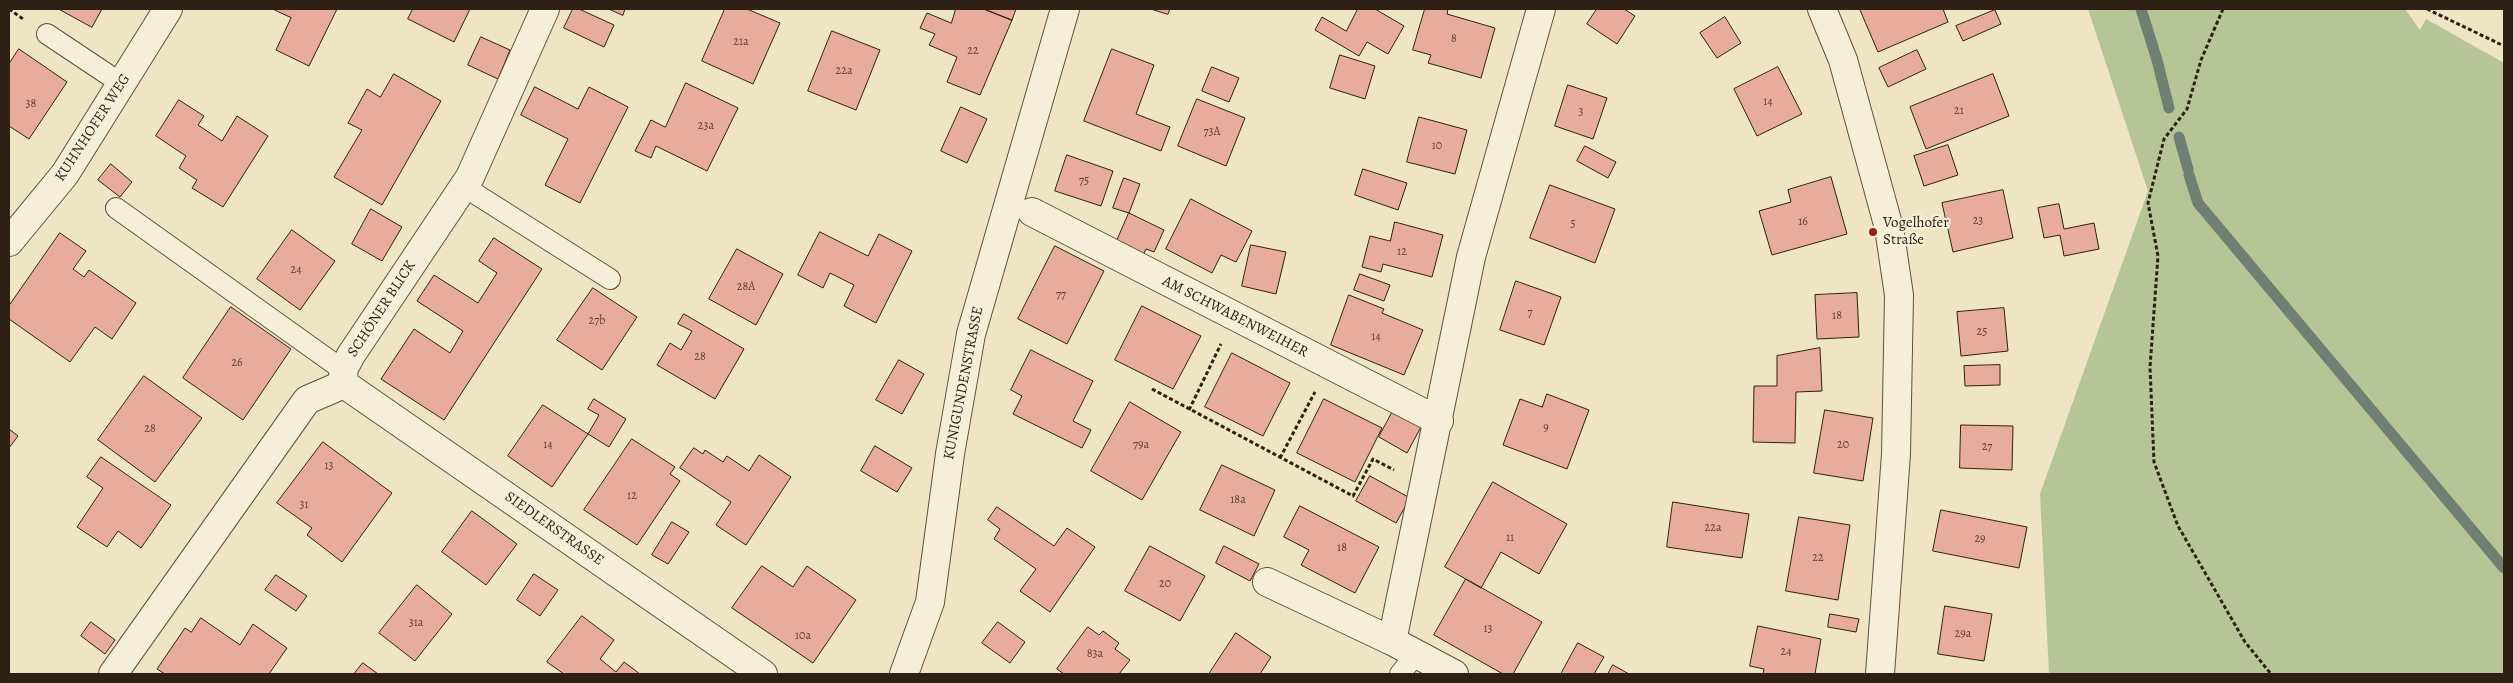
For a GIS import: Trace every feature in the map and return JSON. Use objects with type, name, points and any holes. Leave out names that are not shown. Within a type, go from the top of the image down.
[{"type":"street","name":"KUHNHOFER WEG","points":[[9,242],[64,174],[168,9]]},
{"type":"street","name":"SCHÖNER BLICK","points":[[344,377],[351,354],[470,177],[545,9]]},
{"type":"street","name":"KUNIGUNDENSTRASSE","points":[[904,674],[930,602],[950,454],[971,334],[1064,9]]},
{"type":"street","points":[[1392,641],[1471,257],[1541,9]]},
{"type":"street","points":[[1822,9],[1844,60],[1889,228],[1899,295],[1896,454],[1880,674]]},
{"type":"street","name":"AM SCHWABENWEIHER","points":[[1032,212],[1438,421]]},
{"type":"street","points":[[113,674],[307,400],[344,377]]},
{"type":"street","name":"SIEDLERSTRASSE","points":[[344,377],[763,674]]},
{"type":"street","points":[[1267,582],[1392,641],[1408,664],[1454,674]]},
{"type":"lane","points":[[47,34],[122,84]]},
{"type":"lane","points":[[463,186],[610,279]]},
{"type":"lane","points":[[116,208],[344,377]]},
{"type":"path","points":[[2223,9],[2201,60],[2187,109],[2164,139],[2148,203],[2158,256],[2150,367],[2154,462],[2178,526],[2245,642],[2271,674]]},
{"type":"path","points":[[2427,9],[2504,46]]},
{"type":"path","points":[[1189,410],[1234,316]]},
{"type":"path","points":[[1280,458],[1330,365]]},
{"type":"path","points":[[1152,389],[1353,496],[1373,459],[1425,487]]},
{"type":"green space","points":[[2088,9],[2405,9],[2420,30],[2426,19],[2504,63],[2504,674],[2049,674],[2040,494],[2148,191]]},
{"type":"building","points":[[59,9],[102,9],[92,27]]},
{"type":"building","points":[[273,9],[337,9],[309,66],[276,50],[291,18]]},
{"type":"building","points":[[413,9],[470,9],[454,42],[408,19]]},
{"type":"building","points":[[573,9],[579,9],[614,25],[604,47],[564,28]]},
{"type":"building","points":[[609,9],[625,9],[623,15]]},
{"type":"building","points":[[725,9],[747,9],[780,23],[753,84],[702,61]]},
{"type":"building","points":[[956,9],[984,9],[1012,20],[980,95],[947,82],[957,57],[929,45],[935,34],[920,28],[927,13],[951,23]]},
{"type":"building","points":[[984,9],[1016,9],[1012,20]]},
{"type":"building","points":[[1151,9],[1170,9],[1168,14]]},
{"type":"building","points":[[1358,9],[1375,9],[1404,26],[1388,54],[1367,42],[1359,56],[1315,30],[1322,17],[1346,31]]},
{"type":"building","points":[[1425,9],[1448,9],[1447,14],[1495,28],[1481,78],[1428,63],[1431,55],[1413,50]]},
{"type":"building","points":[[1597,9],[1624,9],[1635,16],[1617,44],[1587,24]]},
{"type":"building","points":[[1943,9],[1948,22],[1878,52],[1860,10]]},
{"type":"building","points":[[1995,10],[2001,24],[1963,41],[1956,26]]},
{"type":"building","points":[[1725,17],[1741,43],[1717,58],[1700,33]]},
{"type":"building","points":[[832,31],[880,50],[856,110],[808,91]]},
{"type":"building","points":[[481,37],[510,50],[498,79],[468,65]]},
{"type":"building","points":[[19,49],[67,82],[29,139],[9,126],[9,64]]},
{"type":"building","points":[[1112,49],[1154,65],[1136,114],[1170,127],[1161,151],[1084,121]]},
{"type":"building","points":[[1917,50],[1926,69],[1888,87],[1879,68]]},
{"type":"building","points":[[1340,55],[1375,66],[1365,99],[1330,88]]},
{"type":"building","points":[[1212,67],[1239,78],[1229,102],[1202,91]]},
{"type":"building","points":[[1778,67],[1802,114],[1757,136],[1734,89]]},
{"type":"building","points":[[394,74],[441,101],[382,205],[334,177],[362,130],[348,123],[367,89],[380,97]]},
{"type":"building","points":[[1993,74],[2009,116],[1926,149],[1910,107]]},
{"type":"building","points":[[686,83],[738,108],[707,171],[656,146],[651,158],[635,151],[651,120],[665,127]]},
{"type":"building","points":[[1568,85],[1607,98],[1593,139],[1555,126]]},
{"type":"building","points":[[535,87],[578,109],[589,87],[628,107],[580,203],[545,185],[568,139],[521,115]]},
{"type":"building","points":[[1197,99],[1245,118],[1226,166],[1178,146]]},
{"type":"building","points":[[179,100],[204,116],[198,125],[222,141],[237,116],[268,136],[223,207],[192,188],[197,180],[179,168],[186,156],[156,136]]},
{"type":"building","points":[[961,107],[987,119],[967,163],[941,151]]},
{"type":"building","points":[[1419,117],[1467,130],[1455,174],[1407,162]]},
{"type":"building","points":[[1948,145],[1958,175],[1924,186],[1914,156]]},
{"type":"building","points":[[1585,146],[1616,162],[1608,178],[1577,161]]},
{"type":"building","points":[[1067,155],[1113,171],[1101,206],[1055,191]]},
{"type":"building","points":[[111,164],[132,182],[120,197],[98,180]]},
{"type":"building","points":[[1363,169],[1407,183],[1398,210],[1355,195]]},
{"type":"building","points":[[1831,177],[1847,234],[1772,255],[1759,211],[1791,202],[1788,190]]},
{"type":"building","points":[[1124,178],[1140,184],[1129,213],[1113,208]]},
{"type":"building","points":[[1550,185],[1615,209],[1595,263],[1530,238]]},
{"type":"building","points":[[2003,190],[2013,238],[1953,252],[1942,203]]},
{"type":"building","points":[[1191,199],[1252,231],[1236,262],[1221,255],[1212,273],[1166,249]]},
{"type":"building","points":[[2059,204],[2064,229],[2094,223],[2099,249],[2064,256],[2060,235],[2044,238],[2038,208]]},
{"type":"building","points":[[371,209],[402,227],[382,261],[352,244]]},
{"type":"building","points":[[1129,213],[1164,230],[1154,252],[1146,249],[1143,255],[1116,243]]},
{"type":"building","points":[[1395,222],[1443,235],[1432,277],[1383,264],[1381,272],[1362,267],[1370,236],[1390,241]]},
{"type":"building","points":[[292,230],[335,261],[300,310],[257,279]]},
{"type":"building","points":[[820,232],[868,256],[879,234],[912,251],[876,323],[844,306],[854,285],[830,273],[823,288],[798,275]]},
{"type":"building","points":[[60,233],[86,251],[73,269],[84,277],[89,270],[136,303],[112,339],[95,327],[70,362],[9,319],[9,306]]},
{"type":"building","points":[[494,238],[542,269],[444,420],[381,379],[414,329],[450,353],[463,331],[417,301],[434,275],[478,303],[497,273],[479,261]]},
{"type":"building","points":[[1251,245],[1286,252],[1276,294],[1242,286]]},
{"type":"building","points":[[1055,246],[1104,271],[1067,344],[1018,319]]},
{"type":"building","points":[[737,249],[783,274],[756,325],[709,299]]},
{"type":"building","points":[[1360,274],[1390,285],[1384,301],[1354,290]]},
{"type":"building","points":[[1516,281],[1561,297],[1544,345],[1500,330]]},
{"type":"building","points":[[593,288],[637,317],[602,370],[557,340]]},
{"type":"building","points":[[1857,293],[1859,337],[1817,339],[1815,295]]},
{"type":"building","points":[[1349,295],[1384,309],[1382,313],[1423,330],[1404,375],[1331,345]]},
{"type":"building","points":[[1142,306],[1201,336],[1173,389],[1115,360]]},
{"type":"building","points":[[231,307],[291,349],[243,420],[183,378]]},
{"type":"building","points":[[2004,308],[2008,351],[1961,356],[1957,312]]},
{"type":"building","points":[[684,314],[744,349],[715,399],[657,365],[670,343],[681,350],[692,331],[678,324]]},
{"type":"building","points":[[1820,348],[1822,391],[1796,392],[1795,443],[1753,442],[1754,386],[1777,386],[1777,356]]},
{"type":"building","points":[[1031,350],[1093,381],[1073,421],[1091,430],[1082,448],[1013,414],[1022,396],[1011,390]]},
{"type":"building","points":[[1232,353],[1290,383],[1263,436],[1205,407]]},
{"type":"building","points":[[899,360],[924,374],[902,414],[876,400]]},
{"type":"building","points":[[2000,365],[2000,385],[1965,386],[1964,366]]},
{"type":"building","points":[[144,376],[202,418],[155,482],[98,440]]},
{"type":"building","points":[[1547,394],[1589,410],[1567,469],[1503,445],[1520,399],[1542,407]]},
{"type":"building","points":[[594,399],[626,419],[609,447],[588,434],[599,415],[588,409]]},
{"type":"building","points":[[1324,399],[1382,428],[1355,482],[1297,453]]},
{"type":"building","points":[[1130,402],[1181,432],[1142,500],[1091,471]]},
{"type":"building","points":[[543,405],[588,434],[552,487],[508,456]]},
{"type":"building","points":[[1825,410],[1873,418],[1863,481],[1814,473]]},
{"type":"building","points":[[1393,411],[1421,427],[1407,453],[1379,437]]},
{"type":"building","points":[[1961,425],[2013,426],[2012,470],[1960,468]]},
{"type":"building","points":[[9,429],[18,436],[9,448]]},
{"type":"building","points":[[632,439],[675,467],[670,474],[680,481],[637,545],[584,510]]},
{"type":"building","points":[[323,442],[392,493],[342,562],[307,535],[312,528],[277,503]]},
{"type":"building","points":[[875,446],[912,468],[897,492],[861,471]]},
{"type":"building","points":[[694,448],[703,454],[705,450],[723,462],[727,456],[749,471],[759,455],[791,477],[746,545],[716,525],[731,502],[680,468]]},
{"type":"building","points":[[101,457],[171,505],[141,548],[118,531],[107,547],[77,527],[103,488],[87,477]]},
{"type":"building","points":[[1222,465],[1275,490],[1254,536],[1200,510]]},
{"type":"building","points":[[1370,476],[1410,498],[1396,523],[1356,501]]},
{"type":"building","points":[[1493,482],[1567,524],[1539,574],[1501,552],[1481,588],[1445,567]]},
{"type":"building","points":[[1673,502],[1749,514],[1742,558],[1667,547]]},
{"type":"building","points":[[1300,506],[1379,547],[1355,593],[1301,565],[1309,550],[1284,537]]},
{"type":"building","points":[[997,507],[1054,546],[1067,528],[1095,547],[1050,612],[1020,591],[1036,569],[994,539],[1000,529],[988,520]]},
{"type":"building","points":[[1941,510],[2027,527],[2019,568],[1933,551]]},
{"type":"building","points":[[472,511],[517,544],[486,585],[442,552]]},
{"type":"building","points":[[1799,517],[1850,525],[1838,600],[1786,591]]},
{"type":"building","points":[[672,522],[689,532],[668,564],[652,555]]},
{"type":"building","points":[[1150,546],[1205,576],[1180,621],[1125,591]]},
{"type":"building","points":[[1224,546],[1259,564],[1250,581],[1216,563]]},
{"type":"building","points":[[762,566],[793,587],[807,566],[856,600],[813,663],[732,608]]},
{"type":"building","points":[[534,574],[558,590],[540,616],[517,600]]},
{"type":"building","points":[[276,575],[307,596],[296,611],[265,590]]},
{"type":"building","points":[[1466,579],[1542,622],[1513,674],[1503,674],[1434,635]]},
{"type":"building","points":[[417,585],[452,614],[415,661],[379,633]]},
{"type":"building","points":[[1945,606],[1992,614],[1984,661],[1938,654]]},
{"type":"building","points":[[1830,614],[1859,619],[1856,632],[1828,627]]},
{"type":"building","points":[[582,616],[614,640],[600,659],[616,672],[624,662],[640,674],[564,674],[547,662]]},
{"type":"building","points":[[201,618],[240,645],[253,624],[287,648],[269,674],[165,674],[157,669],[185,628],[191,632]]},
{"type":"building","points":[[91,622],[115,640],[105,654],[81,636]]},
{"type":"building","points":[[998,622],[1025,642],[1010,663],[982,643]]},
{"type":"building","points":[[1758,626],[1821,639],[1815,674],[1763,674],[1764,669],[1750,666]]},
{"type":"building","points":[[1088,627],[1099,635],[1103,631],[1119,643],[1115,649],[1130,660],[1119,674],[1064,674],[1057,669]]},
{"type":"building","points":[[1236,633],[1271,657],[1260,674],[1209,674]]},
{"type":"building","points":[[1578,643],[1604,657],[1594,674],[1561,674]]},
{"type":"building","points":[[363,663],[378,674],[354,674]]},
{"type":"building","points":[[1613,665],[1629,674],[1608,674]]},
{"type":"waterway","points":[[2141,9],[2157,60],[2169,108]]},
{"type":"waterway","points":[[2179,137],[2188,169]]},
{"type":"waterway","points":[[2189,175],[2198,203],[2504,568]]},
{"type":"place","name":"Vogelhofer Straße","points":[[1873,232]]}]
